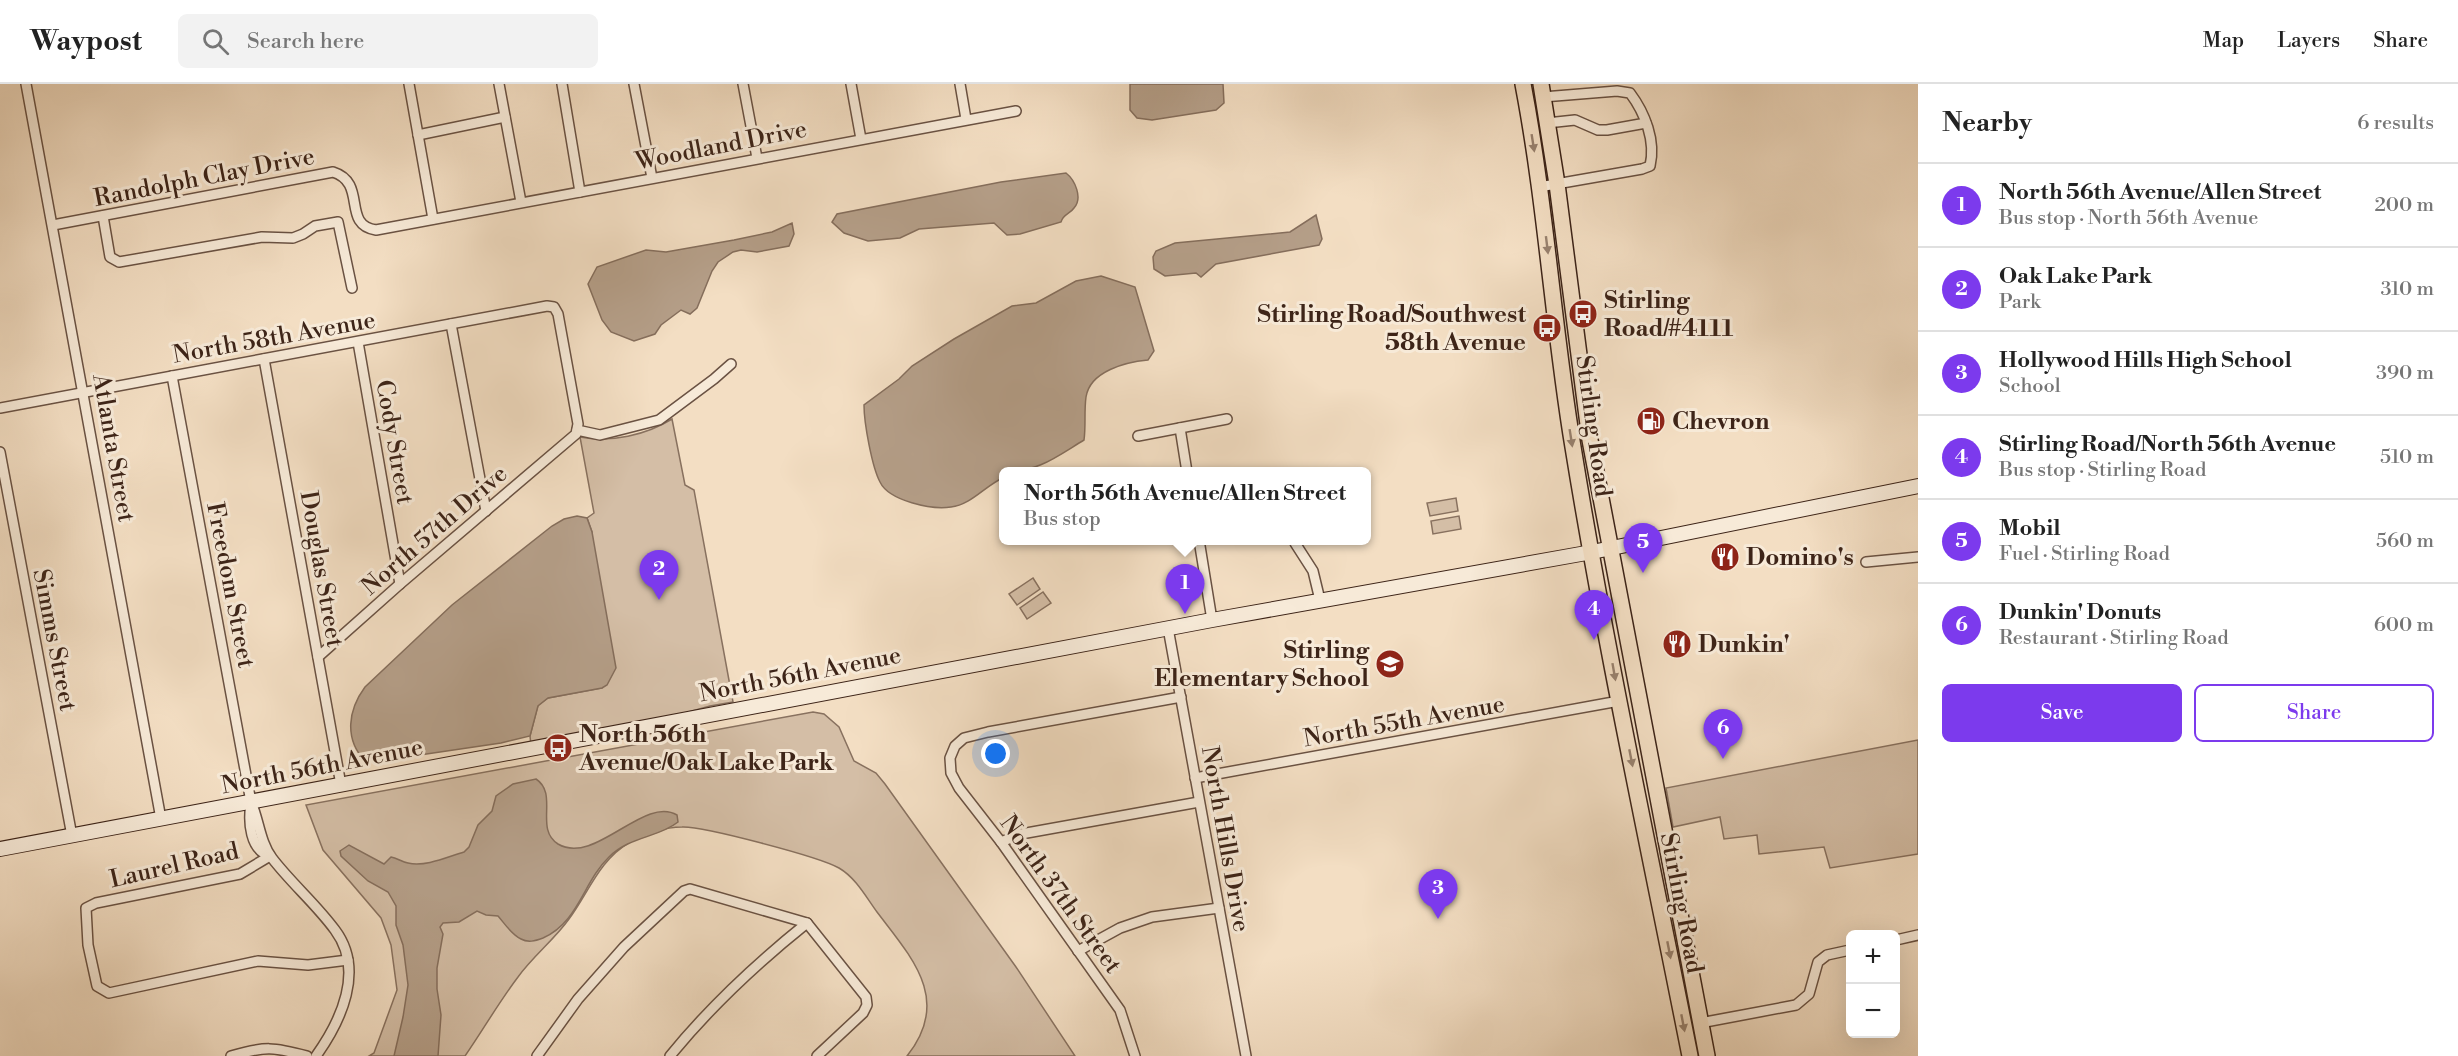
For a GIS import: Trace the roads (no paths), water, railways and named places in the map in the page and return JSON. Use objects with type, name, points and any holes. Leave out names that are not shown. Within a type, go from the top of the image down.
[{"type":"main road","name":"Stirling Road","points":[[1523,84],[1539,187],[1568,419],[1619,701],[1690,1056]]},
{"type":"main road","name":"Stirling Road","points":[[1542,91],[1557,184],[1590,440],[1707,1056]]},
{"type":"main road","points":[[1619,701],[1628,705],[1643,723]]},
{"type":"street","name":"Atlanta Street","points":[[26,84],[161,819]]},
{"type":"street","points":[[409,84],[433,219]]},
{"type":"street","points":[[499,84],[521,202]]},
{"type":"street","points":[[562,84],[579,192]]},
{"type":"street","points":[[634,84],[652,178]]},
{"type":"street","points":[[743,84],[757,158]]},
{"type":"street","points":[[851,84],[861,139]]},
{"type":"street","points":[[960,84],[966,119]]},
{"type":"street","points":[[1539,187],[1650,166],[1651,144],[1641,107],[1630,93],[1542,91]]},
{"type":"street","name":"Woodland Drive","points":[[433,219],[1016,111]]},
{"type":"street","points":[[418,135],[505,117]]},
{"type":"street","points":[[1547,123],[1575,120],[1598,130],[1607,130],[1646,123]]},
{"type":"street","name":"Randolph Clay Drive","points":[[53,225],[333,172],[344,176],[352,186],[358,221],[366,228],[376,230],[433,219]]},
{"type":"street","points":[[103,216],[110,257],[119,262],[262,237],[293,238],[315,226],[338,222],[352,288]]},
{"type":"street","name":"North 58th Avenue","points":[[0,408],[547,306],[554,307],[558,314],[577,432]]},
{"type":"street","points":[[451,324],[486,511]]},
{"type":"street","name":"Cody Street","points":[[358,342],[400,584]]},
{"type":"street","name":"Douglas Street","points":[[264,359],[341,785]]},
{"type":"street","points":[[577,432],[600,435],[659,420],[731,364]]},
{"type":"street","name":"Freedom Street","points":[[172,376],[258,837],[270,856],[336,930],[344,945],[348,960]]},
{"type":"street","points":[[1138,436],[1227,419]]},
{"type":"street","points":[[1180,428],[1186,467]]},
{"type":"street","name":"North 57th Drive","points":[[318,657],[577,432]]},
{"type":"street","name":"Simms Street","points":[[0,452],[72,836]]},
{"type":"street","name":"North 56th Avenue","points":[[0,849],[1168,628],[1609,549],[1918,486]]},
{"type":"street","points":[[1200,545],[1212,620]]},
{"type":"street","points":[[1296,545],[1312,572],[1320,600]]},
{"type":"street","points":[[1866,562],[1918,557]]},
{"type":"street","name":"North Hills Drive","points":[[1168,628],[1246,1056]]},
{"type":"street","name":"North 37th Street","points":[[1135,1056],[1120,1010],[1001,842],[959,788],[951,773],[950,758],[955,746],[964,738],[1181,697]]},
{"type":"street","name":"North 55th Avenue","points":[[1195,778],[1619,701]]},
{"type":"street","points":[[1001,842],[1021,834],[1199,802]]},
{"type":"street","name":"Laurel Road","points":[[270,856],[240,874],[96,903],[86,908],[88,945],[97,986],[109,993],[258,961],[308,965],[348,960]]},
{"type":"street","points":[[537,1056],[578,999],[624,946],[684,891],[690,889],[807,923],[866,997],[867,1005],[863,1013],[817,1056]]},
{"type":"street","points":[[1078,951],[1120,928],[1152,917],[1219,908]]},
{"type":"street","points":[[670,1056],[741,980],[807,923]]},
{"type":"street","points":[[1900,939],[1918,935]]},
{"type":"street","points":[[1700,1023],[1796,1005],[1809,994],[1818,962],[1827,955],[1846,951]]},
{"type":"street","points":[[315,1056],[333,1032],[346,998],[348,960]]},
{"type":"street","points":[[231,1056],[261,1047],[307,1056]]},
{"type":"place","name":"Stirling Road/#4111","points":[[1583,314]]},
{"type":"place","name":"Stirling Road/Southwest 58th Avenue","points":[[1547,328]]},
{"type":"place","name":"Chevron","points":[[1651,421]]},
{"type":"place","name":"Domino's","points":[[1725,557]]},
{"type":"place","name":"Mobil","points":[[1643,573]]},
{"type":"place","name":"Oak Lake Park","points":[[659,600]]},
{"type":"place","name":"North 56th Avenue/Allen Street","points":[[1185,614]]},
{"type":"place","name":"Stirling Road/North 56th Avenue","points":[[1594,640]]},
{"type":"place","name":"Dunkin'","points":[[1677,644]]},
{"type":"place","name":"Stirling Elementary School","points":[[1390,664]]},
{"type":"place","name":"North 56th Avenue/Oak Lake Park","points":[[558,748]]},
{"type":"place","name":"Dunkin' Donuts","points":[[1723,759]]},
{"type":"place","name":"Hollywood Hills High School","points":[[1438,919]]}]
